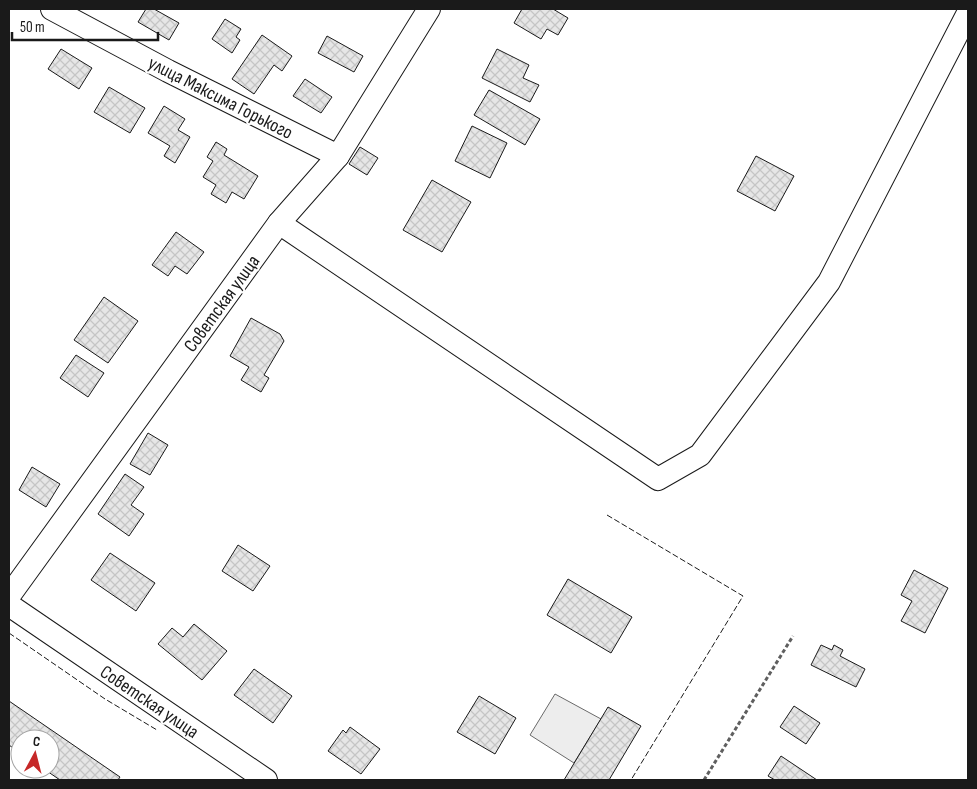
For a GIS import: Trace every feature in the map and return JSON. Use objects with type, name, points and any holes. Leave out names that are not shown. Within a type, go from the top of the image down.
[{"type":"street","name":"улица Максима Горького","points":[[52,9],[168,71],[338,156]]},
{"type":"street","name":"Советская улица","points":[[9,596],[278,223],[338,156],[429,9]]},
{"type":"street","points":[[278,223],[658,479],[700,456],[829,282],[968,13]]},
{"type":"street","name":"Советская улица","points":[[9,605],[266,780]]},
{"type":"path","points":[[704,780],[793,636]]},
{"type":"shaded area","points":[[555,694],[601,719],[574,763],[530,735]]},
{"type":"building","points":[[146,9],[154,9],[179,23],[169,40],[138,22]]},
{"type":"building","points":[[522,9],[553,9],[568,18],[558,35],[547,29],[541,39],[514,23]]},
{"type":"building","points":[[225,19],[241,29],[236,37],[240,40],[232,53],[212,39]]},
{"type":"building","points":[[262,35],[292,56],[282,71],[274,65],[254,94],[232,79]]},
{"type":"building","points":[[327,36],[363,56],[354,72],[318,53]]},
{"type":"building","points":[[61,49],[92,68],[79,89],[48,69]]},
{"type":"building","points":[[497,49],[529,65],[523,78],[539,85],[530,102],[482,78]]},
{"type":"building","points":[[305,79],[332,97],[321,113],[293,96]]},
{"type":"building","points":[[109,87],[145,108],[130,133],[94,112]]},
{"type":"building","points":[[489,90],[540,119],[525,145],[474,115]]},
{"type":"building","points":[[164,106],[185,119],[178,130],[190,137],[175,163],[164,156],[170,146],[148,133]]},
{"type":"building","points":[[472,126],[507,143],[490,178],[455,161]]},
{"type":"building","points":[[216,142],[227,149],[224,155],[258,176],[244,199],[232,192],[226,203],[211,194],[216,185],[203,177],[213,161],[207,157]]},
{"type":"building","points":[[360,147],[378,158],[367,175],[349,164]]},
{"type":"building","points":[[756,156],[794,176],[775,211],[737,191]]},
{"type":"building","points":[[432,180],[471,202],[442,252],[403,230]]},
{"type":"building","points":[[176,232],[204,252],[187,274],[175,266],[168,276],[152,265]]},
{"type":"building","points":[[104,297],[138,321],[108,363],[74,340]]},
{"type":"building","points":[[251,318],[280,334],[284,341],[264,375],[269,378],[261,392],[241,380],[249,367],[230,356]]},
{"type":"building","points":[[76,355],[104,373],[88,397],[60,378]]},
{"type":"building","points":[[148,433],[168,445],[150,475],[130,464]]},
{"type":"building","points":[[32,467],[60,484],[46,507],[19,490]]},
{"type":"building","points":[[125,474],[144,487],[131,505],[144,514],[129,536],[98,514]]},
{"type":"building","points":[[238,545],[270,566],[253,591],[222,571]]},
{"type":"building","points":[[110,553],[155,583],[136,611],[91,580]]},
{"type":"building","points":[[914,570],[948,588],[925,633],[901,621],[912,601],[901,595]]},
{"type":"building","points":[[568,579],[632,617],[611,653],[547,615]]},
{"type":"building","points":[[194,624],[227,651],[202,680],[158,644],[172,628],[183,637]]},
{"type":"building","points":[[821,645],[832,650],[834,645],[843,650],[840,656],[865,669],[856,687],[811,665]]},
{"type":"building","points":[[254,669],[292,696],[273,723],[234,695]]},
{"type":"building","points":[[479,696],[516,718],[495,754],[457,732]]},
{"type":"building","points":[[9,701],[50,729],[10,729],[9,745]]},
{"type":"building","points":[[794,706],[820,723],[806,744],[780,727]]},
{"type":"building","points":[[608,707],[641,726],[609,780],[564,780]]},
{"type":"building","points":[[350,727],[380,749],[361,774],[328,751],[343,730],[346,733]]},
{"type":"building","points":[[60,736],[120,777],[118,780],[60,780]]},
{"type":"building","points":[[781,756],[817,780],[775,780],[768,776]]},
{"type":"fence","points":[[607,515],[743,596],[631,780]]},
{"type":"fence","points":[[9,633],[105,699],[157,730]]}]
